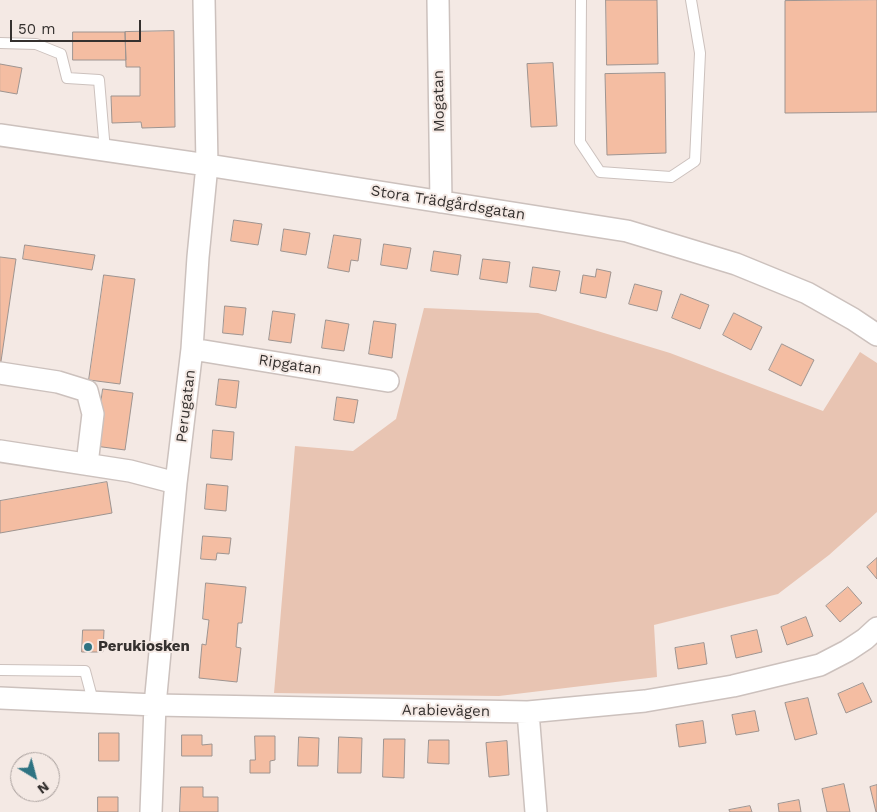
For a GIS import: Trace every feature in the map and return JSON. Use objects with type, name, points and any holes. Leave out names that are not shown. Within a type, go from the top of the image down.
[{"type":"street","name":"Perugatan","points":[[151,812],[155,704],[176,483],[192,349],[207,165],[204,0]]},
{"type":"street","name":"Mogatan","points":[[438,0],[441,202]]},
{"type":"street","name":"Stora Trädgårdsgatan","points":[[0,135],[207,165],[627,231],[736,264],[807,293],[854,319],[877,335]]},
{"type":"street","name":"Ripgatan","points":[[192,349],[388,381]]},
{"type":"street","points":[[0,373],[58,382],[87,391],[93,414],[87,464]]},
{"type":"street","points":[[0,450],[130,471],[176,483]]},
{"type":"street","name":"Arabievägen","points":[[0,698],[155,704],[528,712],[645,701],[733,686],[820,664],[847,651],[877,628]]},
{"type":"street","points":[[528,712],[536,812]]},
{"type":"lane","points":[[581,0],[580,142],[600,172],[671,177],[695,160],[700,53],[691,0]]},
{"type":"lane","points":[[0,43],[36,44],[61,54],[67,78],[98,80],[105,151]]},
{"type":"lane","points":[[0,670],[85,672],[93,701]]},
{"type":"shaded area","points":[[424,308],[538,313],[670,353],[823,411],[860,352],[877,363],[877,512],[829,555],[778,594],[654,625],[657,677],[499,696],[274,693],[295,446],[353,451],[396,419]]},
{"type":"building","points":[[606,0],[657,0],[658,64],[607,65]]},
{"type":"building","points":[[877,0],[877,112],[785,113],[785,1]]},
{"type":"building","points":[[174,31],[175,127],[142,128],[141,122],[112,123],[111,96],[140,96],[140,67],[126,67],[125,32]]},
{"type":"building","points":[[73,32],[125,32],[126,60],[73,60]]},
{"type":"building","points":[[553,63],[557,126],[531,127],[527,64]]},
{"type":"building","points":[[0,64],[22,68],[17,94],[0,91]]},
{"type":"building","points":[[665,73],[666,153],[607,155],[605,74]]},
{"type":"building","points":[[234,220],[262,224],[258,245],[231,241]]},
{"type":"building","points":[[284,229],[310,233],[306,255],[281,251]]},
{"type":"building","points":[[334,235],[361,239],[358,261],[351,260],[349,272],[328,268]]},
{"type":"building","points":[[384,244],[411,248],[407,269],[381,265]]},
{"type":"building","points":[[25,245],[95,255],[92,270],[23,259]]},
{"type":"building","points":[[434,251],[461,255],[458,275],[431,271]]},
{"type":"building","points":[[0,257],[16,259],[0,368]]},
{"type":"building","points":[[483,259],[510,262],[507,283],[480,279]]},
{"type":"building","points":[[533,267],[560,271],[556,291],[530,287]]},
{"type":"building","points":[[597,269],[611,272],[606,298],[580,293],[583,275],[595,277]]},
{"type":"building","points":[[104,275],[135,279],[120,384],[89,380]]},
{"type":"building","points":[[635,284],[662,291],[657,311],[629,304]]},
{"type":"building","points":[[681,294],[709,305],[700,329],[672,318]]},
{"type":"building","points":[[225,306],[246,308],[243,335],[223,333]]},
{"type":"building","points":[[273,311],[295,314],[291,343],[269,340]]},
{"type":"building","points":[[734,313],[762,327],[751,350],[723,335]]},
{"type":"building","points":[[326,320],[349,324],[344,351],[322,348]]},
{"type":"building","points":[[374,321],[396,324],[392,358],[369,354]]},
{"type":"building","points":[[782,344],[814,360],[801,386],[769,370]]},
{"type":"building","points":[[219,379],[239,381],[236,408],[216,405]]},
{"type":"building","points":[[103,389],[133,393],[125,450],[95,446]]},
{"type":"building","points":[[337,397],[358,400],[354,423],[334,420]]},
{"type":"building","points":[[213,430],[234,432],[232,460],[211,458]]},
{"type":"building","points":[[107,482],[112,513],[0,533],[0,501]]},
{"type":"building","points":[[207,484],[228,486],[226,511],[205,509]]},
{"type":"building","points":[[203,536],[231,538],[229,554],[217,553],[216,560],[201,559]]},
{"type":"building","points":[[877,558],[877,579],[867,567]]},
{"type":"building","points":[[206,583],[246,587],[242,623],[238,623],[236,647],[241,648],[237,682],[199,678],[202,644],[206,645],[209,620],[203,619]]},
{"type":"building","points":[[848,587],[862,603],[840,622],[826,606]]},
{"type":"building","points":[[806,617],[813,636],[787,645],[781,627]]},
{"type":"building","points":[[83,630],[104,630],[103,652],[82,652]]},
{"type":"building","points":[[757,630],[762,652],[736,658],[731,636]]},
{"type":"building","points":[[704,643],[707,664],[678,669],[675,648]]},
{"type":"building","points":[[863,683],[872,702],[846,713],[838,694]]},
{"type":"building","points":[[808,698],[817,734],[795,740],[785,703]]},
{"type":"building","points":[[755,711],[759,731],[736,735],[732,715]]},
{"type":"building","points":[[703,721],[706,743],[679,747],[676,725]]},
{"type":"building","points":[[99,733],[119,733],[119,761],[99,761]]},
{"type":"building","points":[[182,735],[202,735],[202,745],[212,744],[212,756],[182,756]]},
{"type":"building","points":[[255,736],[275,736],[275,760],[270,761],[270,773],[250,773],[250,760],[255,760]]},
{"type":"building","points":[[299,737],[319,738],[318,766],[298,766]]},
{"type":"building","points":[[339,737],[362,738],[361,773],[338,773]]},
{"type":"building","points":[[384,739],[405,739],[404,778],[383,777]]},
{"type":"building","points":[[429,740],[449,740],[449,764],[428,763]]},
{"type":"building","points":[[507,741],[509,775],[489,777],[486,743]]},
{"type":"building","points":[[844,784],[850,812],[827,812],[822,789]]},
{"type":"building","points":[[877,785],[877,812],[876,812],[870,787]]},
{"type":"building","points":[[181,787],[203,787],[203,797],[218,797],[218,812],[180,812]]},
{"type":"building","points":[[98,797],[118,797],[118,812],[98,812]]},
{"type":"building","points":[[799,800],[801,812],[779,812],[778,804]]},
{"type":"building","points":[[750,806],[752,812],[730,812],[729,810]]},
{"type":"place","name":"Perukiosken","points":[[88,647]]}]
